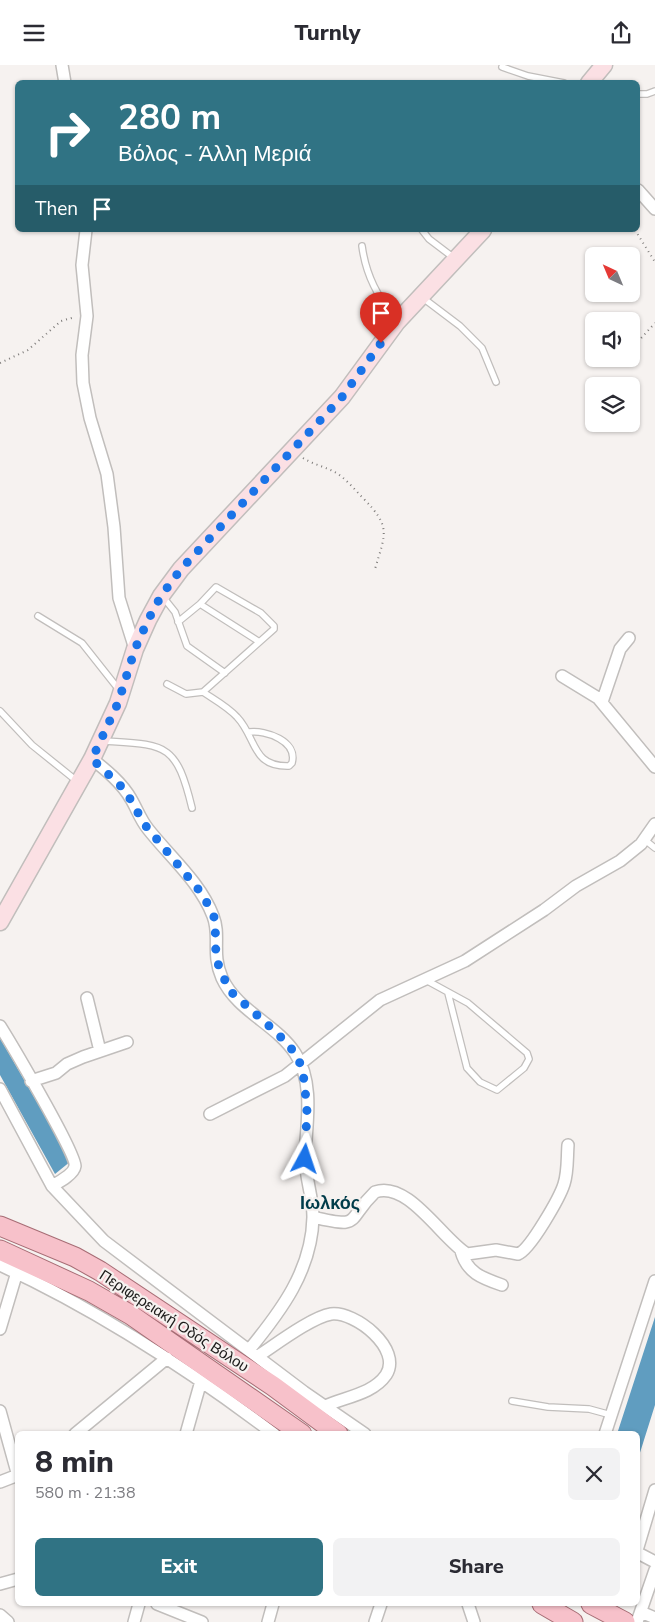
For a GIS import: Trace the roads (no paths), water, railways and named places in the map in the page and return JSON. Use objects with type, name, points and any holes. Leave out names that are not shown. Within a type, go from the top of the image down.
[{"type":"main road","points":[[595,80],[604,65]]},
{"type":"main road","points":[[0,922],[101,741],[121,693],[135,649],[161,596],[181,569],[342,397],[397,322],[481,232]]},
{"type":"main road","name":"Περιφερειακή Οδός Βόλου","points":[[0,1225],[74,1257],[100,1271],[273,1386],[334,1431]]},
{"type":"main road","name":"Περιφερειακή Οδός Βόλου","points":[[0,1250],[82,1288],[131,1315],[298,1431]]},
{"type":"main road","points":[[546,1606],[573,1622]]},
{"type":"street","points":[[62,65],[65,80]]},
{"type":"street","points":[[640,191],[655,209]]},
{"type":"street","points":[[86,232],[82,265],[86,316],[82,355],[83,383],[90,419],[107,473],[114,527],[119,598],[135,649]]},
{"type":"street","points":[[602,702],[620,649],[629,638]]},
{"type":"street","points":[[562,675],[602,702],[655,767]]},
{"type":"street","points":[[92,759],[125,790],[145,825],[203,895],[215,919],[216,959],[229,990],[284,1039],[301,1064],[308,1114],[305,1159],[313,1217],[310,1245],[302,1272],[253,1353]]},
{"type":"street","points":[[210,1114],[281,1078],[301,1064],[380,999],[465,961],[544,910],[576,885],[620,861],[646,840],[655,824]]},
{"type":"street","points":[[87,998],[100,1051]]},
{"type":"street","points":[[0,1026],[75,1163],[73,1171],[52,1187]]},
{"type":"street","points":[[31,1081],[56,1073],[70,1063],[127,1042]]},
{"type":"street","points":[[0,1089],[52,1187],[104,1241],[361,1431]]},
{"type":"street","points":[[461,1251],[472,1255],[490,1250],[514,1255],[524,1251],[531,1245],[562,1189],[566,1173],[568,1145]]},
{"type":"street","points":[[313,1217],[341,1223],[350,1222],[374,1192],[386,1190],[406,1199],[428,1216],[461,1251],[468,1267],[479,1276],[502,1285]]},
{"type":"street","points":[[0,1265],[94,1313],[168,1358],[270,1431]]},
{"type":"street","points":[[0,1329],[16,1272]]},
{"type":"street","points":[[606,1431],[655,1281]]},
{"type":"street","points":[[253,1353],[328,1315],[347,1315],[368,1329],[386,1351],[390,1364],[385,1375],[371,1389],[325,1406]]},
{"type":"street","points":[[79,1431],[168,1358]]},
{"type":"street","points":[[187,1431],[201,1381]]},
{"type":"street","points":[[0,1411],[15,1465]]},
{"type":"street","points":[[0,1482],[15,1477]]},
{"type":"street","points":[[640,1540],[655,1490]]},
{"type":"street","points":[[640,1554],[655,1562]]},
{"type":"street","points":[[655,1570],[639,1617],[655,1618]]},
{"type":"street","points":[[0,1584],[15,1580]]},
{"type":"street","points":[[134,1622],[138,1606]]},
{"type":"street","points":[[162,1606],[200,1622]]},
{"type":"street","points":[[268,1622],[272,1606]]},
{"type":"street","points":[[375,1622],[380,1606]]},
{"type":"street","points":[[469,1606],[474,1622]]},
{"type":"street","points":[[0,1615],[8,1622]]},
{"type":"lane","points":[[502,67],[528,76],[549,80]]},
{"type":"lane","points":[[640,94],[655,91]]},
{"type":"lane","points":[[424,232],[429,239],[456,259]]},
{"type":"lane","points":[[362,247],[371,283],[380,300],[397,322]]},
{"type":"lane","points":[[421,297],[460,326],[482,349],[496,382]]},
{"type":"lane","points":[[167,684],[186,694],[203,692],[258,641],[274,629],[274,626],[261,613],[216,587],[200,604],[178,622]]},
{"type":"lane","points":[[161,596],[170,605],[187,646],[225,673]]},
{"type":"lane","points":[[200,604],[258,641]]},
{"type":"lane","points":[[38,616],[82,643],[121,693]]},
{"type":"lane","points":[[203,692],[236,716],[249,732],[251,743],[263,759],[282,766],[289,766],[292,763],[291,753],[278,737],[266,732],[249,732]]},
{"type":"lane","points":[[0,711],[32,745],[79,783]]},
{"type":"lane","points":[[101,741],[139,742],[171,755],[181,771],[192,808]]},
{"type":"lane","points":[[646,840],[655,848]]},
{"type":"lane","points":[[424,979],[468,1003],[526,1053],[528,1059],[524,1067],[497,1090],[480,1082],[467,1068],[448,993]]},
{"type":"lane","points":[[512,1401],[548,1407],[589,1409],[611,1415]]},
{"type":"water","points":[[0,1038],[71,1161],[55,1174],[0,1075]]},
{"type":"water","points":[[655,1317],[655,1405],[640,1453],[640,1431],[618,1431]]},
{"type":"district","name":"Ιωλκός","points":[[330,1203]]}]
